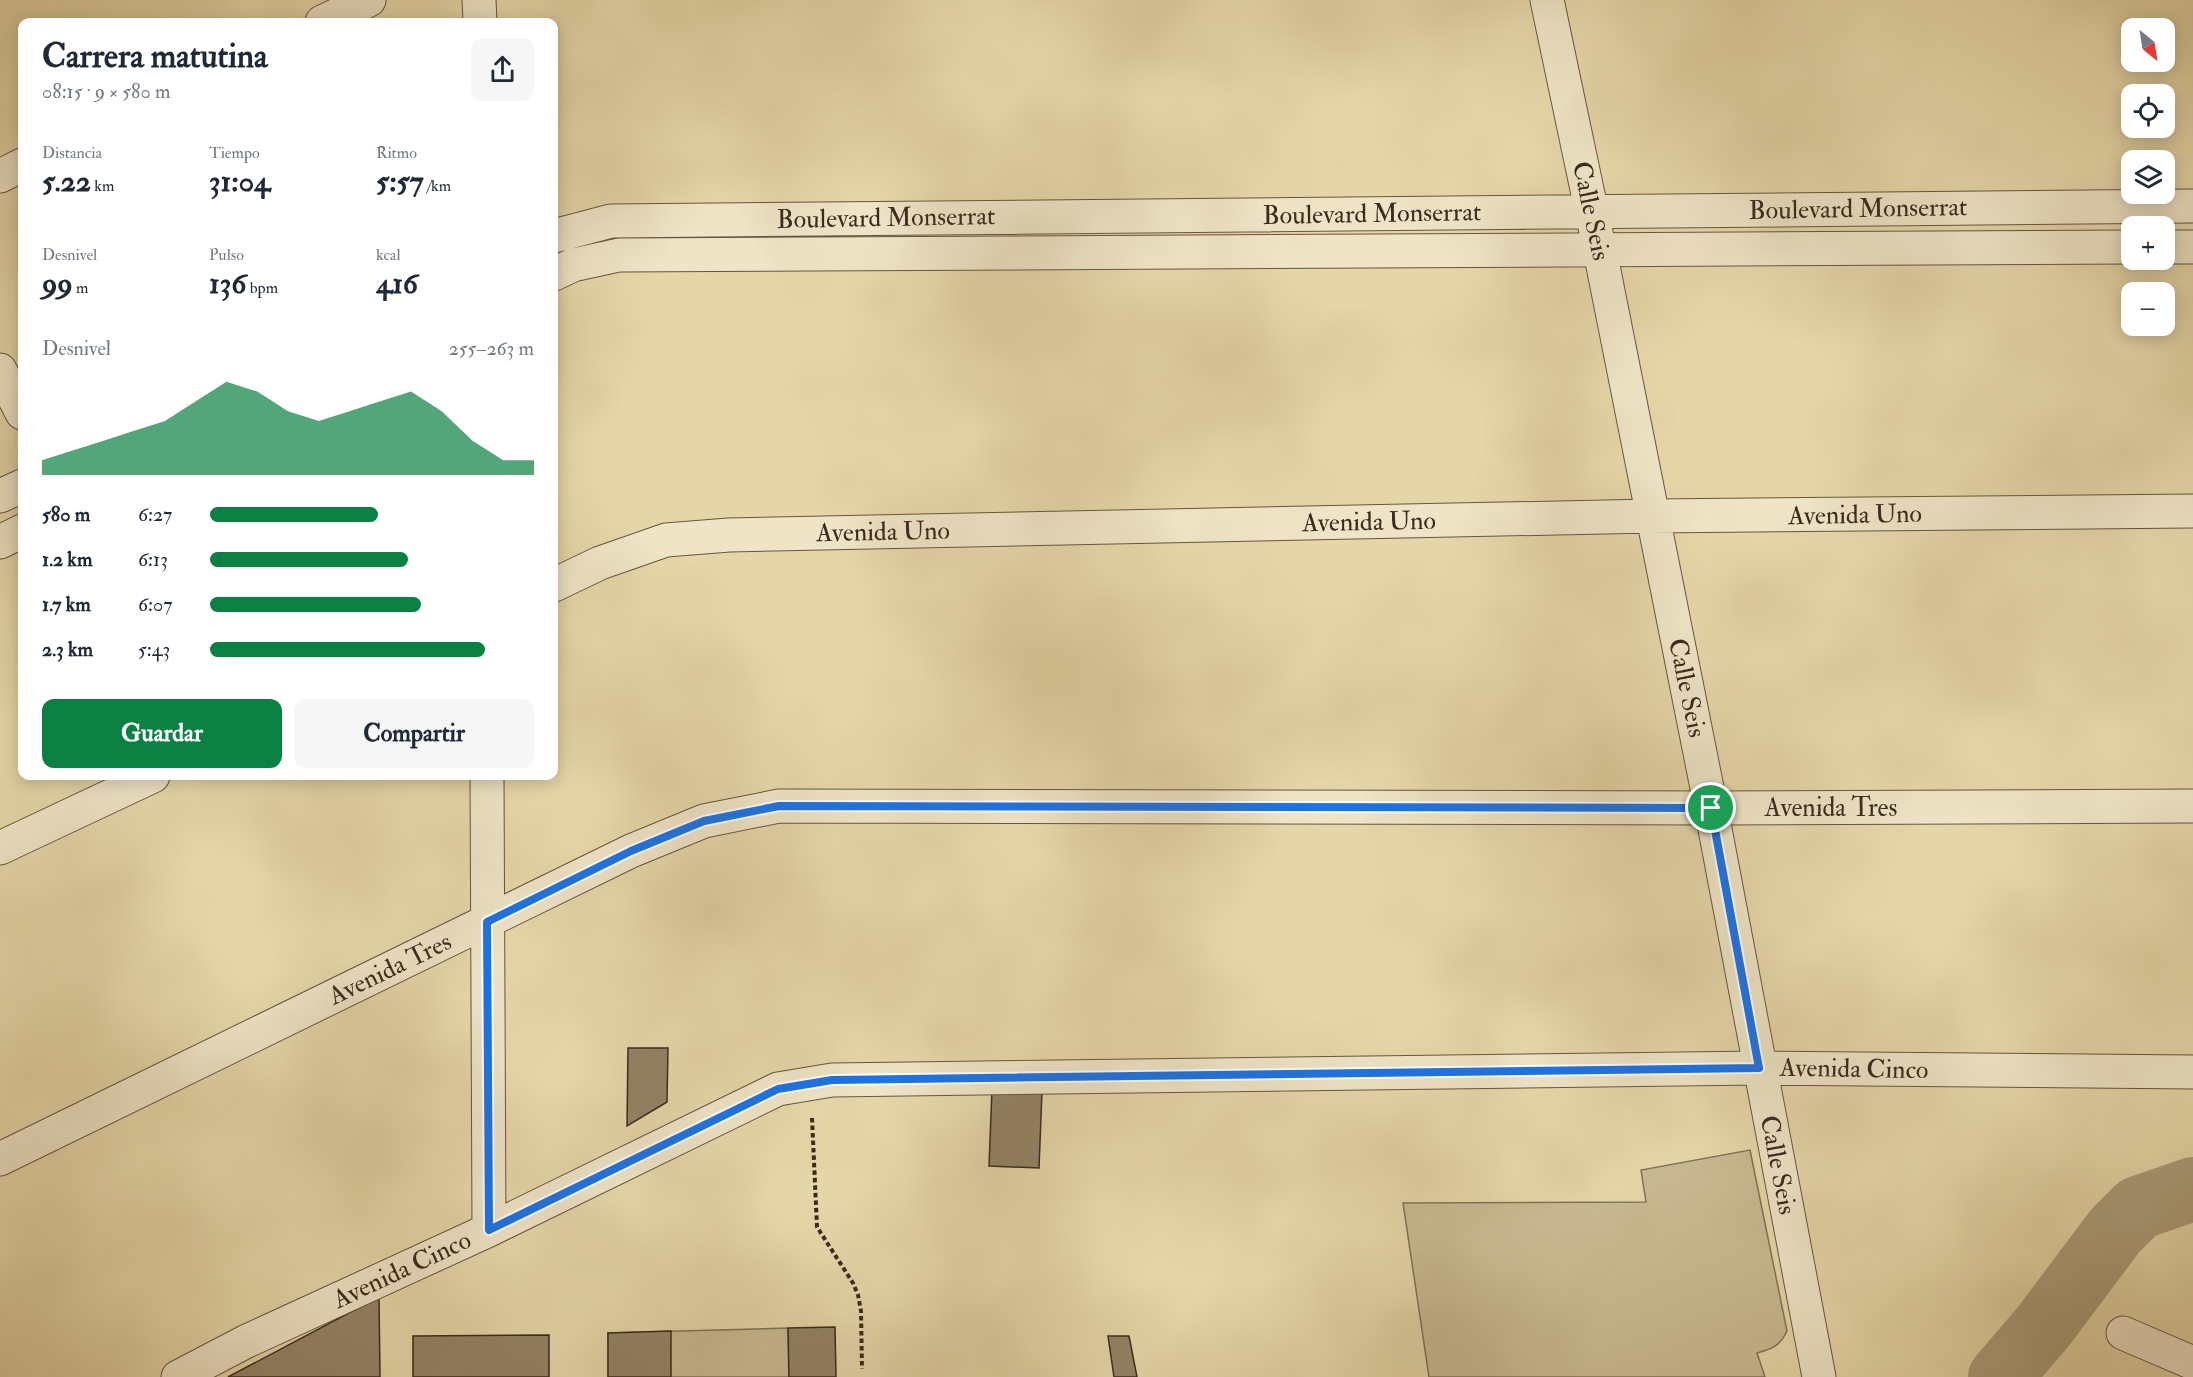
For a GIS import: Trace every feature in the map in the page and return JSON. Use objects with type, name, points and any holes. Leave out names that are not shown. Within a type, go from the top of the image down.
[{"type":"street","points":[[331,18],[369,0]]},
{"type":"street","points":[[479,0],[480,18]]},
{"type":"street","name":"Calle Seis","points":[[1547,0],[1600,251],[1711,808],[1819,1377]]},
{"type":"street","points":[[0,176],[18,167]]},
{"type":"street","name":"Boulevard Monserrat","points":[[558,235],[611,221],[2193,206]]},
{"type":"street","name":"Boulevard Monserrat","points":[[558,271],[573,265],[619,255],[2121,247]]},
{"type":"street","points":[[2175,247],[2193,247]]},
{"type":"street","points":[[0,370],[18,405]]},
{"type":"street","points":[[0,496],[18,488]]},
{"type":"street","name":"Avenida Uno","points":[[558,583],[600,563],[666,540],[729,535],[1652,516],[2193,512]]},
{"type":"street","points":[[0,542],[18,533]]},
{"type":"street","points":[[0,848],[144,780]]},
{"type":"street","points":[[487,780],[489,1230]]},
{"type":"street","name":"Avenida Tres","points":[[0,1159],[631,851],[704,821],[779,806],[1711,808],[2193,806]]},
{"type":"street","name":"Avenida Cinco","points":[[178,1377],[245,1342],[489,1230],[778,1089],[810,1083],[844,1080],[1759,1068],[2193,1072]]},
{"type":"street","points":[[2123,1333],[2193,1363]]},
{"type":"path","points":[[810,1083],[816,1227],[853,1283],[858,1295],[861,1311],[862,1369]]},
{"type":"shaded area","points":[[1750,1150],[1787,1331],[1775,1346],[1757,1353],[1765,1377],[1429,1377],[1403,1203],[1646,1202],[1641,1170]]},
{"type":"shaded area","points":[[788,1328],[789,1377],[608,1377],[608,1333]]},
{"type":"building","points":[[628,1048],[668,1048],[667,1102],[627,1126]]},
{"type":"building","points":[[992,1089],[1042,1091],[1039,1168],[989,1166]]},
{"type":"building","points":[[379,1297],[380,1377],[228,1377]]},
{"type":"building","points":[[835,1327],[836,1377],[789,1377],[788,1328]]},
{"type":"building","points":[[671,1331],[671,1377],[608,1377],[608,1333]]},
{"type":"building","points":[[549,1335],[549,1377],[413,1377],[413,1336]]},
{"type":"building","points":[[1108,1336],[1129,1336],[1137,1377],[1114,1377]]},
{"type":"waterway","points":[[2000,1377],[2043,1327],[2115,1231],[2138,1208],[2193,1189]]},
{"type":"route","points":[[779,806],[1711,808],[1759,1068],[832,1080],[778,1089],[489,1230],[487,922],[631,851],[704,821],[779,806]]}]
